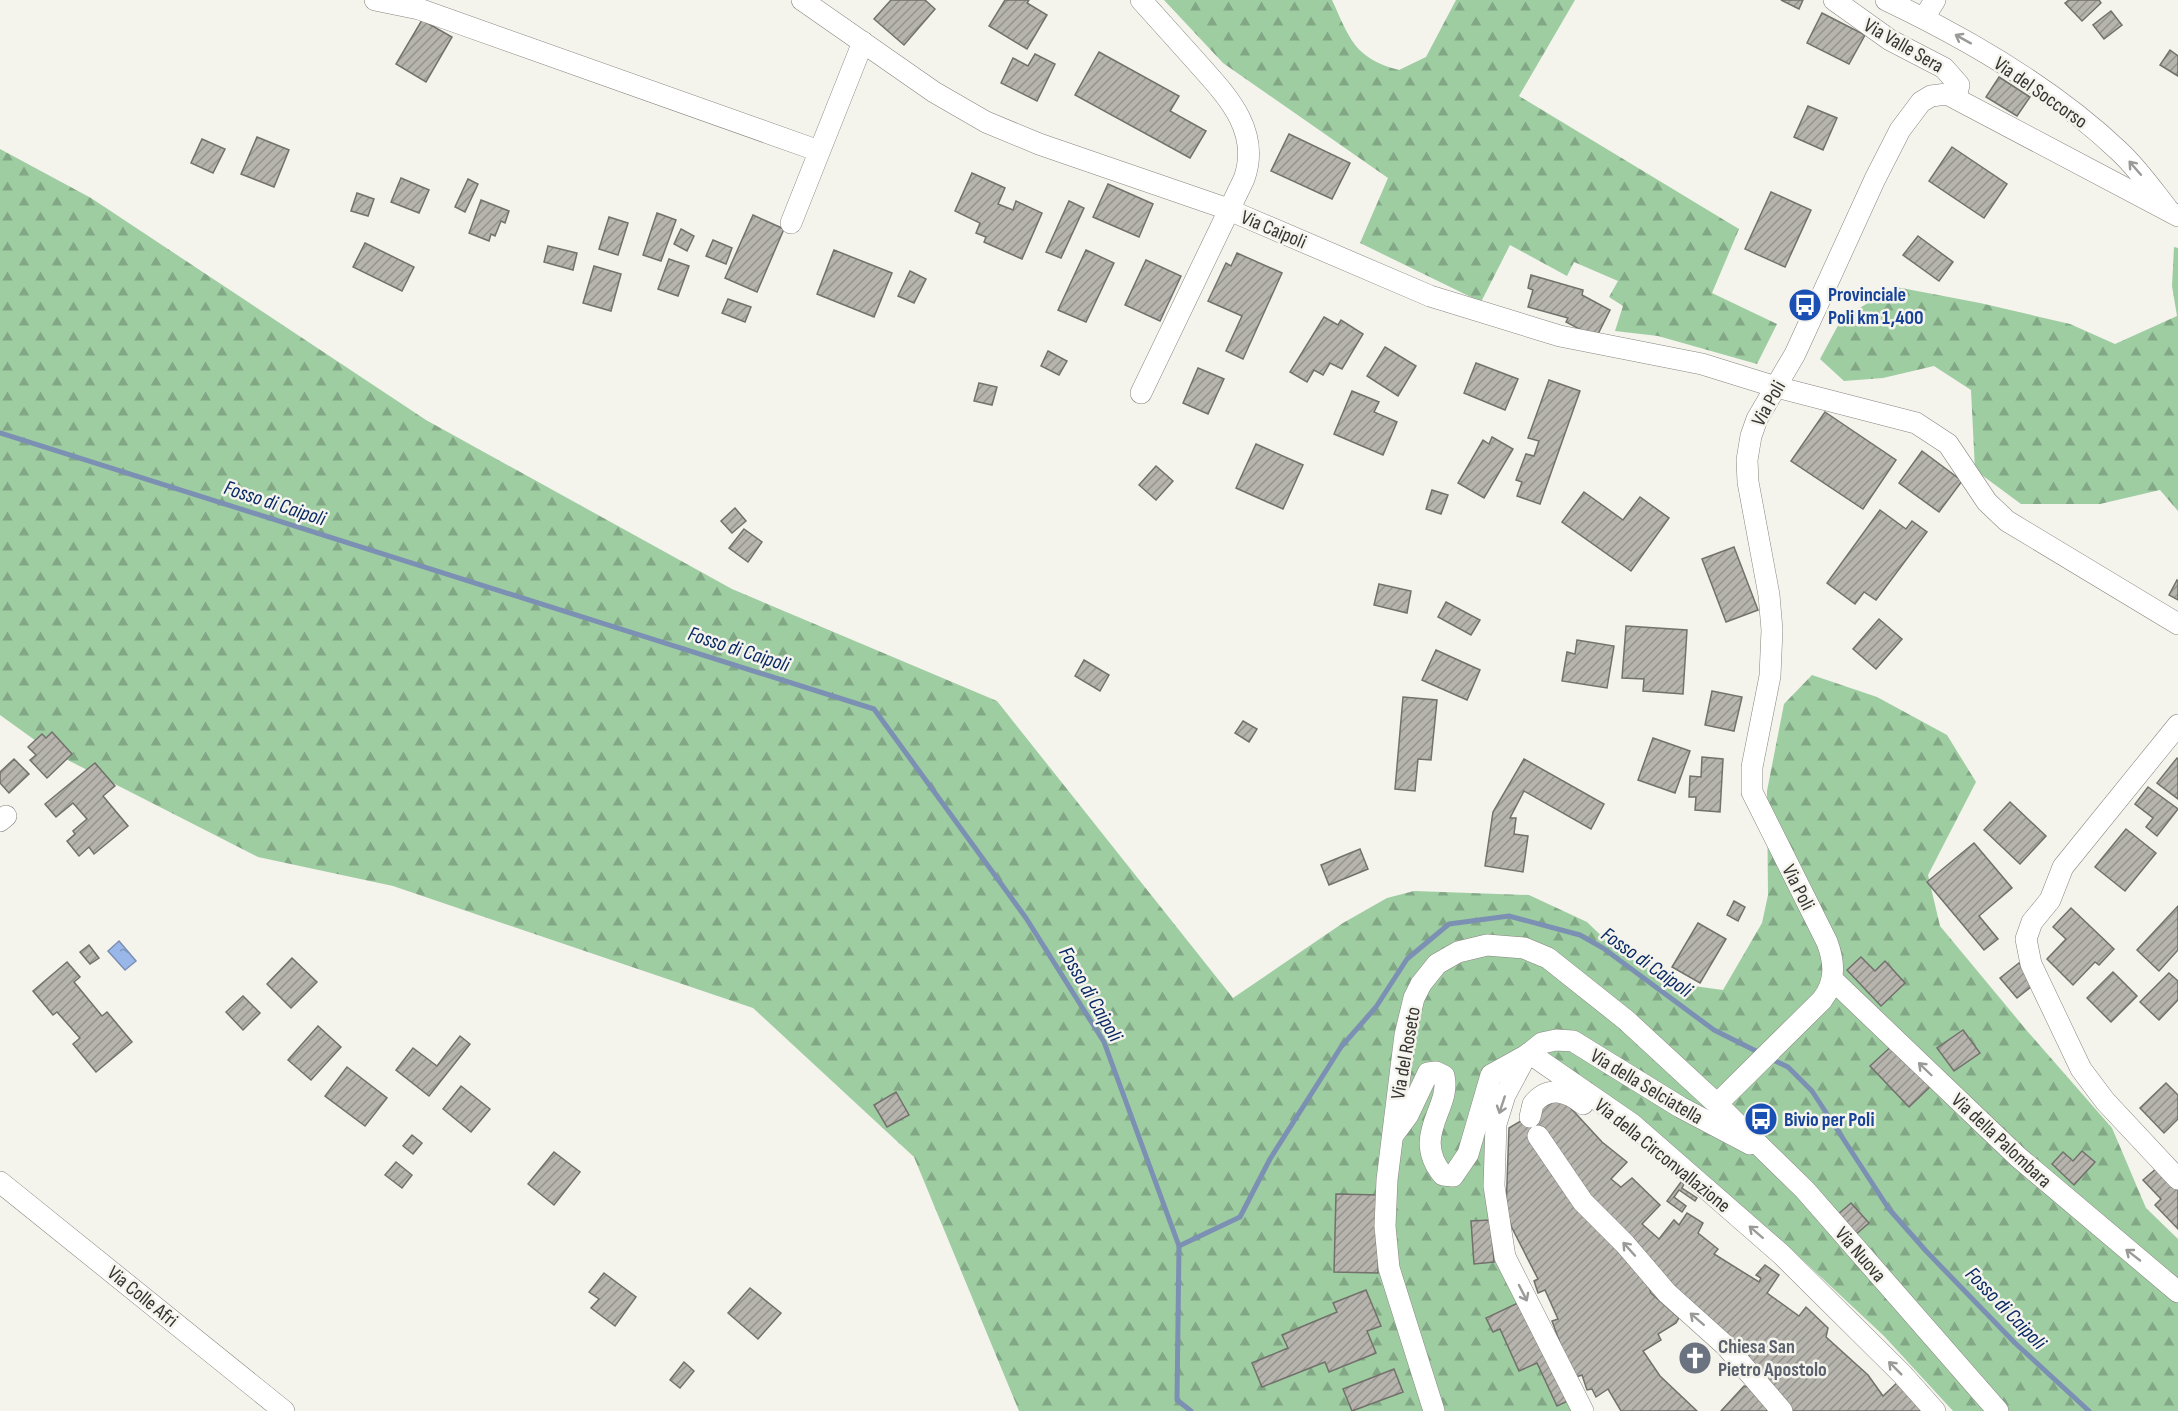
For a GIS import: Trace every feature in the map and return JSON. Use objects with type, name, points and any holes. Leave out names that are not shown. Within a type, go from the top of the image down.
[{"type":"street","points":[[375,0],[418,9],[819,151]]},
{"type":"street","name":"Via Caipoli","points":[[802,0],[934,92],[986,122],[1039,144],[1229,210],[1391,280],[1474,311],[1580,341],[1702,364],[1776,387],[1897,417],[1930,430],[1952,449],[1984,498],[2007,521],[2178,624]]},
{"type":"street","points":[[1141,0],[1223,91],[1242,121],[1250,146],[1250,158],[1244,178],[1141,393]]},
{"type":"street","name":"Via Valle Sera","points":[[1834,0],[1890,40],[1951,73],[1959,85],[1956,98]]},
{"type":"street","name":"Via del Soccorso","points":[[1886,0],[1994,58],[2094,130],[2129,161],[2175,215]]},
{"type":"street","points":[[1923,18],[1935,0]]},
{"type":"street","points":[[791,223],[863,42]]},
{"type":"street","name":"Via Poli","points":[[1833,980],[1833,961],[1827,942],[1758,807],[1752,785],[1754,749],[1770,676],[1772,630],[1748,482],[1747,460],[1754,425],[1795,354],[1875,178],[1917,105],[1931,96],[1940,94],[1956,98],[2060,156],[2175,215]]},
{"type":"street","points":[[2178,725],[2063,867],[2050,900],[2032,922],[2026,939],[2031,964],[2081,1069],[2105,1101],[2178,1179]]},
{"type":"street","name":"Via del Roseto","points":[[1434,1411],[1401,1313],[1386,1253],[1387,1180],[1405,1035],[1410,1009],[1420,984],[1437,964],[1458,952],[1487,945],[1524,948],[1548,958],[1615,1011],[1718,1104]]},
{"type":"street","points":[[1718,1104],[1822,1000],[1833,980]]},
{"type":"street","name":"Via della Palombara","points":[[1833,980],[2018,1157],[2178,1292]]},
{"type":"street","name":"Via della Selciatella","points":[[1393,1135],[1408,1115],[1428,1073],[1436,1072],[1444,1076],[1446,1085],[1434,1122],[1430,1148],[1433,1163],[1443,1175],[1453,1176],[1460,1170],[1468,1154],[1491,1075],[1550,1041],[1573,1041],[1680,1107],[1765,1151]]},
{"type":"street","points":[[1529,1053],[1505,1095],[1496,1124],[1494,1186],[1499,1235],[1505,1257],[1583,1411]]},
{"type":"street","name":"Via della Circonvallazione","points":[[1529,1053],[1632,1124],[1781,1254],[1902,1374],[1935,1411]]},
{"type":"street","name":"Via della Selciatella","points":[[1632,1124],[1624,1129],[1613,1127],[1575,1098],[1561,1092],[1549,1092],[1538,1098],[1531,1107],[1534,1126],[1583,1202],[1625,1244],[1667,1293],[1726,1346],[1782,1411]]},
{"type":"street","name":"Via Nuova","points":[[1718,1104],[1805,1190],[1998,1411]]},
{"type":"street","name":"Via Colle Afri","points":[[0,1182],[284,1411]]},
{"type":"green space","points":[[1164,0],[1332,0],[1355,45],[1372,59],[1399,70],[1426,57],[1456,0],[1575,0],[1519,96],[1739,229],[1712,293],[1777,324],[1757,364],[1658,336],[1615,331],[1623,306],[1609,297],[1618,281],[1574,262],[1567,276],[1510,245],[1481,302],[1360,243],[1388,178],[1223,63]]},
{"type":"green space","points":[[0,149],[91,198],[426,420],[732,589],[997,701],[1233,998],[1343,923],[1387,898],[1414,891],[1529,895],[1587,922],[1618,952],[1679,984],[1723,990],[1762,923],[1768,895],[1767,791],[1784,704],[1812,675],[1877,697],[1947,735],[1976,782],[1928,875],[1940,926],[2112,1128],[2146,1208],[2178,1239],[2178,1411],[1953,1411],[1884,1336],[1777,1236],[1649,1125],[1618,1104],[1526,1057],[1505,1095],[1499,1235],[1583,1411],[1019,1411],[914,1157],[753,1008],[393,886],[258,857],[50,751],[0,715]]},
{"type":"green space","points":[[2174,247],[2178,248],[2178,511],[2160,490],[2100,504],[2021,504],[1975,470],[1971,390],[1934,366],[1883,378],[1844,381],[1820,359],[1842,318],[1896,287],[1980,303],[2070,324],[2115,344],[2177,316],[2172,286]]},
{"type":"water","points":[[119,941],[136,961],[125,970],[108,951]]},
{"type":"building","points":[[891,0],[925,0],[935,9],[904,45],[874,19]]},
{"type":"building","points":[[1005,0],[1029,0],[1027,3],[1047,15],[1027,49],[989,26]]},
{"type":"building","points":[[1781,0],[1803,0],[1799,9]]},
{"type":"building","points":[[2069,0],[2099,0],[2101,3],[2082,21],[2065,3]]},
{"type":"building","points":[[2111,11],[2122,25],[2104,39],[2093,25]]},
{"type":"building","points":[[1822,13],[1865,35],[1849,64],[1807,43]]},
{"type":"building","points":[[422,20],[452,37],[426,82],[396,64]]},
{"type":"building","points":[[2170,50],[2178,56],[2178,76],[2160,65]]},
{"type":"building","points":[[1099,52],[1179,96],[1170,111],[1206,131],[1190,158],[1075,95]]},
{"type":"building","points":[[1035,54],[1055,64],[1037,101],[1001,83],[1013,58],[1028,66]]},
{"type":"building","points":[[1999,77],[2030,97],[2017,116],[1986,97]]},
{"type":"building","points":[[1808,106],[1837,118],[1823,150],[1794,137]]},
{"type":"building","points":[[1289,134],[1350,163],[1332,199],[1271,171]]},
{"type":"building","points":[[257,137],[289,150],[274,187],[241,174]]},
{"type":"building","points":[[202,139],[225,149],[213,173],[191,163]]},
{"type":"building","points":[[1952,147],[2007,184],[1984,218],[1929,181]]},
{"type":"building","points":[[972,173],[1005,188],[998,204],[1013,210],[1016,201],[1042,213],[1022,259],[984,242],[986,237],[976,233],[980,223],[955,211]]},
{"type":"building","points":[[401,178],[429,190],[419,213],[391,202]]},
{"type":"building","points":[[468,179],[478,184],[465,212],[455,207]]},
{"type":"building","points":[[1108,184],[1153,204],[1139,237],[1093,217]]},
{"type":"building","points":[[1771,192],[1811,210],[1785,267],[1745,249]]},
{"type":"building","points":[[357,193],[374,199],[368,216],[351,211]]},
{"type":"building","points":[[481,200],[509,211],[505,223],[501,221],[495,236],[491,234],[489,241],[469,233]]},
{"type":"building","points":[[1069,201],[1084,208],[1061,258],[1046,252]]},
{"type":"building","points":[[657,213],[676,220],[661,261],[643,255]]},
{"type":"building","points":[[753,215],[784,229],[757,292],[725,278]]},
{"type":"building","points":[[609,217],[628,223],[618,255],[599,249]]},
{"type":"building","points":[[681,229],[694,236],[687,251],[674,244]]},
{"type":"building","points":[[1918,236],[1953,262],[1939,281],[1903,255]]},
{"type":"building","points":[[713,240],[732,248],[726,264],[706,256]]},
{"type":"building","points":[[365,243],[414,267],[402,291],[353,267]]},
{"type":"building","points":[[548,246],[577,253],[573,270],[544,262]]},
{"type":"building","points":[[834,250],[892,273],[874,317],[817,294]]},
{"type":"building","points":[[1086,250],[1114,263],[1086,322],[1058,310]]},
{"type":"building","points":[[1237,253],[1282,273],[1243,359],[1226,351],[1242,316],[1208,301],[1226,263],[1231,266]]},
{"type":"building","points":[[669,259],[689,266],[678,296],[658,289]]},
{"type":"building","points":[[1146,260],[1181,276],[1160,321],[1125,305]]},
{"type":"building","points":[[594,266],[621,274],[611,311],[583,303]]},
{"type":"building","points":[[910,271],[926,279],[914,303],[898,296]]},
{"type":"building","points":[[1531,275],[1583,290],[1582,295],[1610,310],[1596,338],[1566,322],[1568,318],[1528,307],[1533,290],[1528,288]]},
{"type":"building","points":[[728,299],[751,307],[745,322],[722,313]]},
{"type":"building","points":[[1324,317],[1338,325],[1341,320],[1363,334],[1342,369],[1330,363],[1323,375],[1314,370],[1307,382],[1290,372]]},
{"type":"building","points":[[1385,347],[1416,366],[1398,396],[1367,376]]},
{"type":"building","points":[[1048,351],[1067,361],[1059,375],[1041,366]]},
{"type":"building","points":[[1476,363],[1518,379],[1505,410],[1464,393]]},
{"type":"building","points":[[1198,368],[1224,379],[1208,414],[1183,403]]},
{"type":"building","points":[[1549,380],[1580,391],[1540,504],[1517,496],[1522,482],[1516,480],[1526,454],[1534,456],[1539,441],[1528,438]]},
{"type":"building","points":[[979,383],[997,387],[992,405],[974,401]]},
{"type":"building","points":[[1352,391],[1379,402],[1374,412],[1397,422],[1383,455],[1334,434]]},
{"type":"building","points":[[1825,412],[1896,460],[1863,509],[1791,461]]},
{"type":"building","points":[[1492,437],[1513,449],[1484,498],[1458,483],[1483,440],[1489,444]]},
{"type":"building","points":[[1256,444],[1303,465],[1283,509],[1236,488]]},
{"type":"building","points":[[1922,451],[1962,481],[1939,512],[1899,483]]},
{"type":"building","points":[[1156,466],[1173,481],[1156,500],[1139,485]]},
{"type":"building","points":[[1432,490],[1448,495],[1441,514],[1426,509]]},
{"type":"building","points":[[1584,492],[1623,520],[1640,497],[1669,518],[1631,571],[1562,522]]},
{"type":"building","points":[[735,508],[746,521],[732,533],[721,521]]},
{"type":"building","points":[[1880,510],[1906,529],[1912,521],[1927,532],[1876,600],[1864,592],[1855,604],[1827,583]]},
{"type":"building","points":[[744,529],[762,542],[748,562],[729,548]]},
{"type":"building","points":[[1734,547],[1758,610],[1726,622],[1702,559]]},
{"type":"building","points":[[2178,581],[2178,600],[2169,595]]},
{"type":"building","points":[[1379,584],[1411,591],[1407,613],[1374,605]]},
{"type":"building","points":[[1446,602],[1480,620],[1471,635],[1438,617]]},
{"type":"building","points":[[1879,619],[1902,639],[1876,669],[1853,649]]},
{"type":"building","points":[[1626,626],[1687,630],[1683,694],[1643,691],[1644,679],[1622,678]]},
{"type":"building","points":[[1577,640],[1614,646],[1607,688],[1562,681],[1567,652],[1575,654]]},
{"type":"building","points":[[1436,650],[1480,670],[1467,700],[1422,680]]},
{"type":"building","points":[[1084,660],[1109,675],[1100,691],[1075,676]]},
{"type":"building","points":[[1712,691],[1742,697],[1734,731],[1705,725]]},
{"type":"building","points":[[1403,697],[1437,700],[1431,760],[1418,759],[1415,791],[1395,789]]},
{"type":"building","points":[[1243,721],[1257,729],[1249,742],[1235,733]]},
{"type":"building","points":[[52,732],[72,754],[47,778],[30,760],[36,755],[28,747],[42,734],[46,738]]},
{"type":"building","points":[[1653,738],[1690,751],[1675,793],[1638,780]]},
{"type":"building","points":[[1702,757],[1723,759],[1720,812],[1695,810],[1696,797],[1689,797],[1690,776],[1701,777]]},
{"type":"building","points":[[14,759],[29,774],[9,793],[0,783],[0,772]]},
{"type":"building","points":[[1524,759],[1604,804],[1591,829],[1524,791],[1510,818],[1516,818],[1514,834],[1528,836],[1523,872],[1485,866],[1493,812]]},
{"type":"building","points":[[2178,759],[2178,799],[2157,783]]},
{"type":"building","points":[[95,763],[115,786],[103,796],[128,826],[94,854],[89,847],[79,856],[67,841],[75,834],[73,831],[87,819],[73,803],[56,817],[45,804]]},
{"type":"building","points":[[2148,787],[2178,809],[2157,836],[2146,827],[2153,818],[2135,804]]},
{"type":"building","points":[[2010,802],[2046,836],[2020,864],[1984,830]]},
{"type":"building","points":[[2126,829],[2156,853],[2125,891],[2095,867]]},
{"type":"building","points":[[1974,843],[2012,888],[1979,916],[1998,939],[1984,950],[1927,882]]},
{"type":"building","points":[[1360,849],[1368,869],[1329,885],[1321,865]]},
{"type":"building","points":[[1734,901],[1745,907],[1738,921],[1727,915]]},
{"type":"building","points":[[2178,906],[2178,950],[2159,971],[2137,950]]},
{"type":"building","points":[[2071,908],[2114,949],[2099,965],[2095,962],[2073,985],[2047,959],[2066,939],[2053,927]]},
{"type":"building","points":[[1698,923],[1726,939],[1700,983],[1672,967]]},
{"type":"building","points":[[89,945],[99,958],[90,964],[80,952]]},
{"type":"building","points":[[1861,957],[1875,971],[1885,961],[1905,983],[1881,1006],[1847,970]]},
{"type":"building","points":[[292,958],[317,982],[291,1008],[267,984]]},
{"type":"building","points":[[67,962],[80,977],[74,982],[102,1016],[107,1012],[132,1042],[96,1072],[73,1044],[80,1038],[57,1012],[53,1015],[33,991]]},
{"type":"building","points":[[2019,963],[2036,983],[2017,998],[2000,978]]},
{"type":"building","points":[[2113,972],[2137,996],[2111,1022],[2087,998]]},
{"type":"building","points":[[2169,973],[2178,981],[2178,1000],[2159,1020],[2140,1002]]},
{"type":"building","points":[[243,996],[260,1013],[243,1030],[226,1012]]},
{"type":"building","points":[[318,1026],[341,1047],[311,1080],[288,1060]]},
{"type":"building","points":[[1963,1030],[1980,1053],[1954,1071],[1937,1048]]},
{"type":"building","points":[[460,1036],[470,1044],[429,1096],[396,1070],[413,1048],[437,1066]]},
{"type":"building","points":[[1895,1043],[1933,1084],[1909,1107],[1870,1066]]},
{"type":"building","points":[[347,1067],[387,1098],[365,1126],[325,1096]]},
{"type":"building","points":[[2166,1083],[2178,1095],[2178,1119],[2164,1133],[2140,1108]]},
{"type":"building","points":[[461,1086],[490,1109],[471,1132],[443,1109]]},
{"type":"building","points":[[896,1092],[909,1115],[887,1127],[874,1105]]},
{"type":"building","points":[[1554,1101],[1566,1103],[1602,1142],[1627,1162],[1611,1179],[1621,1187],[1632,1178],[1660,1205],[1642,1224],[1659,1239],[1674,1220],[1679,1225],[1687,1213],[1703,1223],[1698,1233],[1718,1249],[1714,1254],[1759,1282],[1761,1278],[1756,1275],[1765,1265],[1779,1275],[1767,1293],[1799,1316],[1806,1307],[1828,1328],[1826,1337],[1868,1375],[1883,1396],[1900,1380],[1925,1411],[1786,1411],[1643,1272],[1651,1293],[1679,1318],[1676,1323],[1658,1334],[1661,1340],[1643,1351],[1660,1376],[1697,1411],[1621,1411],[1608,1389],[1596,1397],[1592,1389],[1587,1390],[1582,1375],[1576,1377],[1564,1354],[1552,1321],[1558,1319],[1545,1290],[1538,1293],[1534,1281],[1538,1279],[1512,1228],[1506,1211],[1509,1128]]},
{"type":"building","points":[[412,1135],[422,1143],[413,1154],[403,1146]]},
{"type":"building","points":[[2082,1151],[2095,1162],[2074,1185],[2052,1164],[2063,1152],[2073,1161]]},
{"type":"building","points":[[554,1152],[580,1172],[554,1205],[528,1184]]},
{"type":"building","points":[[396,1162],[412,1175],[402,1188],[385,1175]]},
{"type":"building","points":[[2158,1167],[2178,1188],[2178,1229],[2155,1205],[2161,1199],[2143,1180]]},
{"type":"building","points":[[1681,1182],[1684,1184],[1682,1188],[1697,1198],[1695,1201],[1679,1190],[1674,1197],[1686,1206],[1682,1212],[1667,1201]]},
{"type":"building","points":[[1336,1194],[1380,1195],[1378,1273],[1334,1272]]},
{"type":"building","points":[[1851,1203],[1869,1223],[1854,1236],[1836,1216]]},
{"type":"building","points":[[1491,1220],[1494,1262],[1474,1264],[1471,1221]]},
{"type":"building","points":[[604,1273],[636,1297],[615,1326],[591,1308],[599,1299],[589,1292]]},
{"type":"building","points":[[750,1288],[781,1313],[758,1339],[728,1313]]},
{"type":"building","points":[[1366,1290],[1381,1326],[1367,1331],[1376,1353],[1329,1372],[1325,1362],[1262,1387],[1252,1363],[1288,1348],[1282,1335],[1337,1312],[1333,1303]]},
{"type":"building","points":[[1520,1302],[1570,1400],[1557,1406],[1537,1363],[1519,1371],[1500,1329],[1493,1332],[1486,1318]]},
{"type":"building","points":[[684,1362],[694,1371],[680,1388],[670,1380]]},
{"type":"building","points":[[1394,1369],[1403,1392],[1352,1411],[1343,1389]]},
{"type":"building","points":[[1744,1386],[1751,1388],[1777,1411],[1721,1411]]},
{"type":"waterway","name":"Fosso di Caipoli","points":[[0,433],[874,709],[1026,918],[1104,1042],[1179,1246],[1240,1217],[1270,1159],[1341,1047],[1376,1007],[1407,959],[1449,924],[1509,916],[1580,935],[1603,948],[1714,1030],[1760,1053]]},
{"type":"waterway","name":"Fosso di Caipoli","points":[[1771,1059],[1788,1067],[1812,1091],[1889,1209],[1926,1251],[2015,1343],[2089,1411]]},
{"type":"waterway","name":"Fosso di Caipoli","points":[[1179,1246],[1177,1400],[1191,1411]]},
{"type":"place","name":"Provinciale Poli km 1,400","points":[[1805,305]]},
{"type":"place","name":"Bivio per Poli","points":[[1761,1119]]},
{"type":"place","name":"Chiesa San Pietro Apostolo","points":[[1695,1358]]}]
